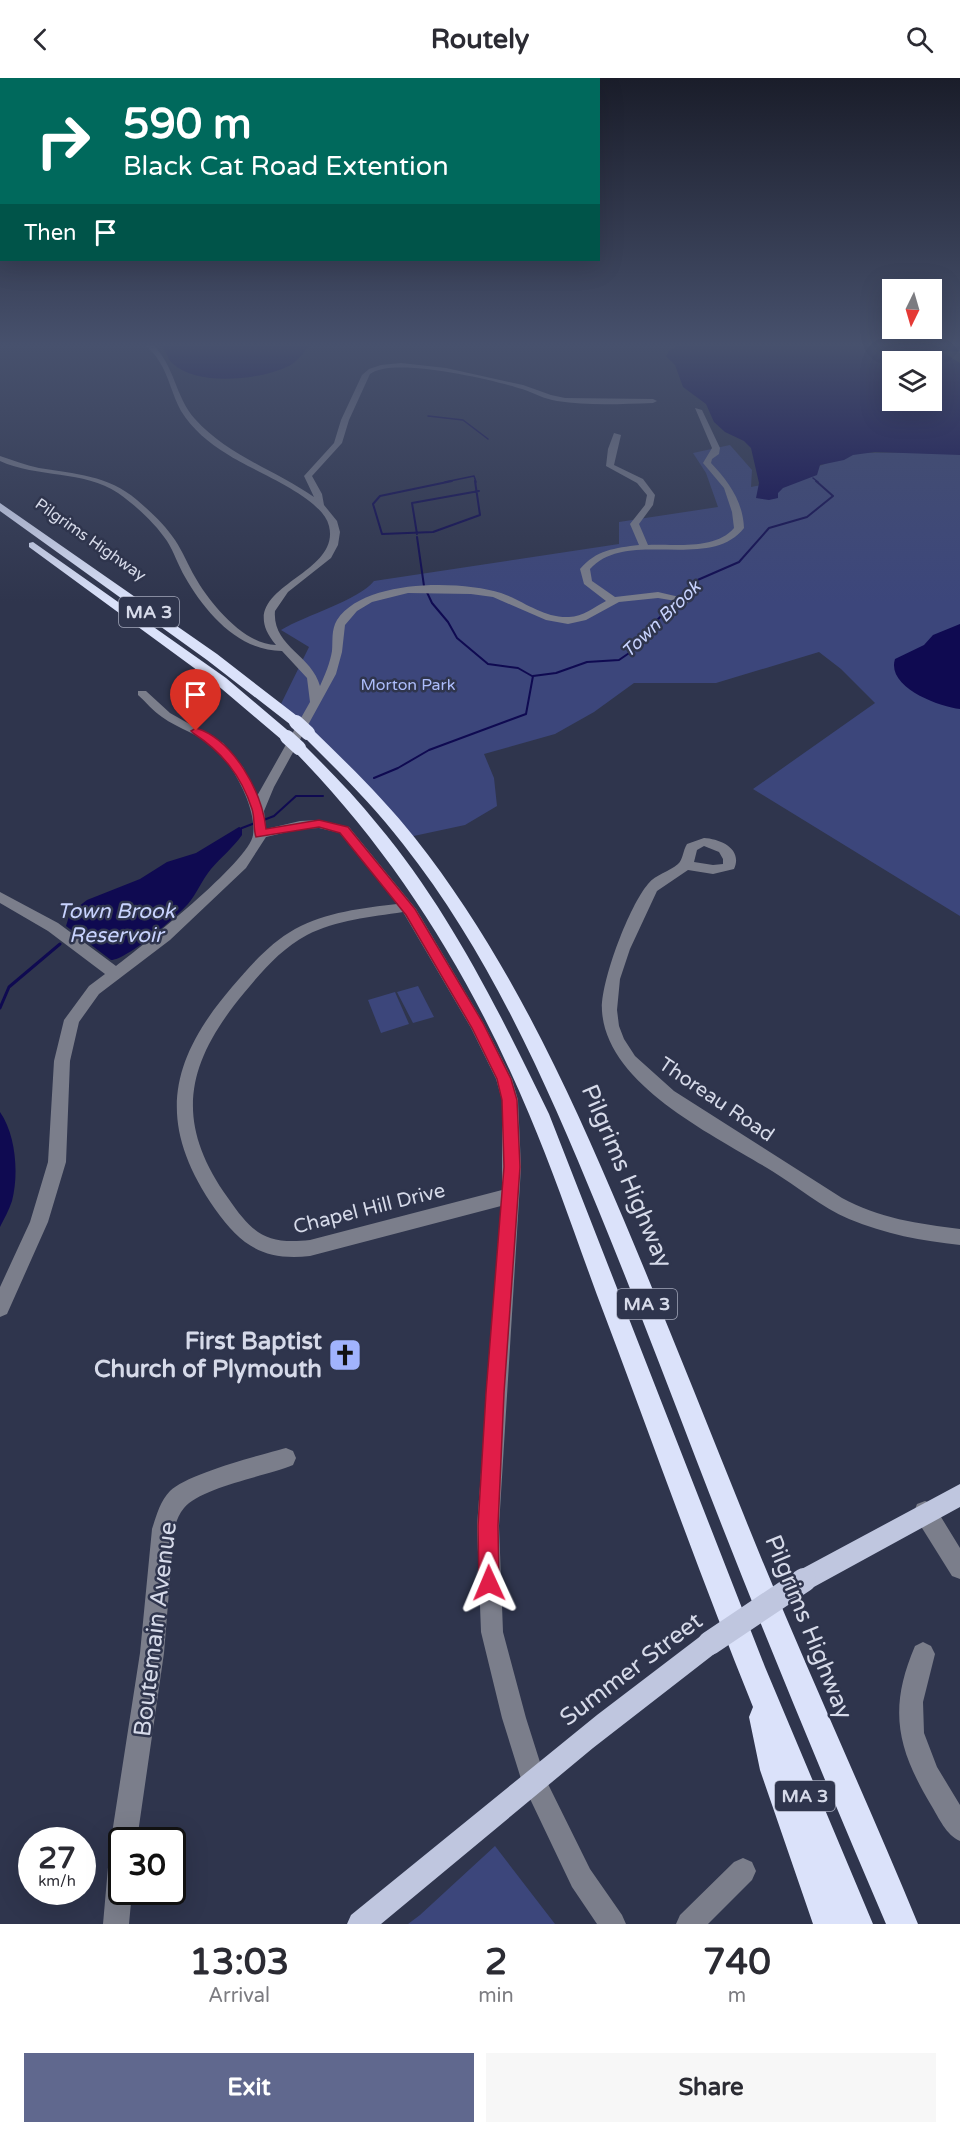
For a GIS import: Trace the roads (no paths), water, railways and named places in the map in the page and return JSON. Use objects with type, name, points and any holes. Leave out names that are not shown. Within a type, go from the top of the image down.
[{"type":"highway","name":"Pilgrims Highway","points":[[0,506],[241,678],[298,735],[356,809],[413,882],[469,970],[498,1025],[539,1114],[752,1669],[857,1924]]},
{"type":"highway","name":"Pilgrims Highway","points":[[0,521],[298,735],[360,784],[427,864],[464,918],[517,1007],[558,1089],[600,1186],[728,1508],[854,1815],[902,1924]]},
{"type":"highway","points":[[752,1669],[775,1770],[829,1924]]},
{"type":"highway","points":[[854,1815],[916,1924]]},
{"type":"main road","name":"Summer Street","points":[[360,1924],[416,1881],[650,1687],[710,1643],[804,1580],[925,1512],[960,1495]]},
{"type":"street","points":[[201,430],[211,442],[320,504],[333,523],[334,544],[323,560],[288,588],[271,607],[269,622],[285,648],[309,674],[315,688],[315,701]]},
{"type":"street","points":[[320,504],[318,494],[308,476],[316,464],[325,460],[339,441],[342,430]]},
{"type":"street","points":[[613,601],[588,584],[585,566],[591,561],[612,552],[644,547],[704,544],[729,538],[739,529],[740,520],[725,482],[707,463],[708,458],[716,453],[708,430]]},
{"type":"street","points":[[617,435],[612,449],[610,468],[640,481],[651,495],[649,505],[634,524],[644,547]]},
{"type":"street","points":[[0,458],[20,468],[108,484],[143,511],[170,538],[190,579],[230,627],[258,644],[275,649],[285,648]]},
{"type":"street","points":[[0,1308],[39,1222],[57,1162],[62,1071],[67,1033],[72,1020],[85,1000],[115,973],[181,922],[241,865],[255,847],[270,783],[325,686],[336,657],[338,629],[351,610],[374,598],[426,589],[497,595],[527,611],[559,620],[588,617],[613,601],[648,594],[680,599]]},
{"type":"street","points":[[142,693],[166,715],[219,745],[237,767],[260,822]]},
{"type":"street","points":[[260,822],[319,824],[344,830],[406,907],[478,1026],[504,1079],[510,1100],[512,1167],[495,1393],[488,1526],[492,1632],[514,1718],[534,1782],[580,1878],[613,1924]]},
{"type":"street","name":"Thoreau Road","points":[[686,865],[663,878],[652,888],[611,981],[611,1021],[617,1040],[628,1058],[664,1092],[698,1116],[852,1212],[893,1227],[960,1237]]},
{"type":"street","points":[[0,897],[53,927],[115,973]]},
{"type":"street","name":"Chapel Hill Drive","points":[[406,907],[350,915],[321,923],[299,933],[277,948],[237,990],[204,1036],[187,1073],[183,1114],[190,1148],[205,1182],[239,1226],[250,1238],[274,1249],[295,1251],[310,1248],[510,1196]]},
{"type":"street","name":"Boutemain Avenue","points":[[126,1827],[152,1653],[163,1529],[169,1511],[178,1497],[200,1487],[286,1458]]},
{"type":"street","points":[[925,1512],[960,1568]]},
{"type":"street","points":[[922,1654],[909,1717],[912,1735],[923,1764],[960,1828]]},
{"type":"street","points":[[689,1924],[743,1872]]},
{"type":"street","points":[[116,1924],[118,1905]]},
{"type":"water","points":[[723,430],[960,430],[960,455],[875,452],[853,455],[844,460],[820,465],[817,475],[783,488],[778,493],[778,498],[769,500],[756,498],[759,483],[751,448],[744,441]]},
{"type":"water","points":[[960,624],[960,709],[928,700],[916,694],[898,678],[894,669],[895,659],[924,645],[933,635]]},
{"type":"water","name":"Town Brook Reservoir","points":[[239,827],[242,828],[242,835],[211,869],[188,904],[163,927],[128,953],[111,960],[66,926],[70,913],[87,900],[140,879],[167,862],[196,853]]},
{"type":"water","points":[[0,1112],[13,1143],[15,1179],[12,1201],[0,1227]]},
{"type":"waterway","points":[[476,430],[488,439]]},
{"type":"waterway","points":[[445,482],[474,476],[476,482]]},
{"type":"waterway","name":"Town Brook","points":[[813,478],[818,482]]},
{"type":"waterway","points":[[417,533],[382,534],[373,504],[380,496],[452,481]]},
{"type":"waterway","points":[[475,481],[477,491]]},
{"type":"waterway","name":"Town Brook","points":[[374,778],[398,768],[429,750],[526,714],[533,676],[556,673],[587,662],[619,660],[635,649],[641,635],[687,592],[693,582],[739,562],[769,528],[807,517],[833,496],[816,481]]},
{"type":"waterway","points":[[417,533],[412,503],[477,491]]},
{"type":"waterway","points":[[417,533],[433,532],[480,515],[477,491]]},
{"type":"waterway","points":[[417,537],[424,586],[432,603],[448,622],[457,638],[488,664],[518,668],[532,676]]},
{"type":"waterway","name":"Town Brook","points":[[261,821],[274,816],[296,796],[323,796]]},
{"type":"waterway","name":"Town Brook","points":[[242,828],[255,823]]},
{"type":"waterway","name":"Town Brook","points":[[0,1008],[9,987],[60,944]]},
{"type":"place","name":"First Baptist Church of Plymouth","points":[[345,1355]]},
{"type":"park label","name":"Morton Park","points":[[408,684]]}]
